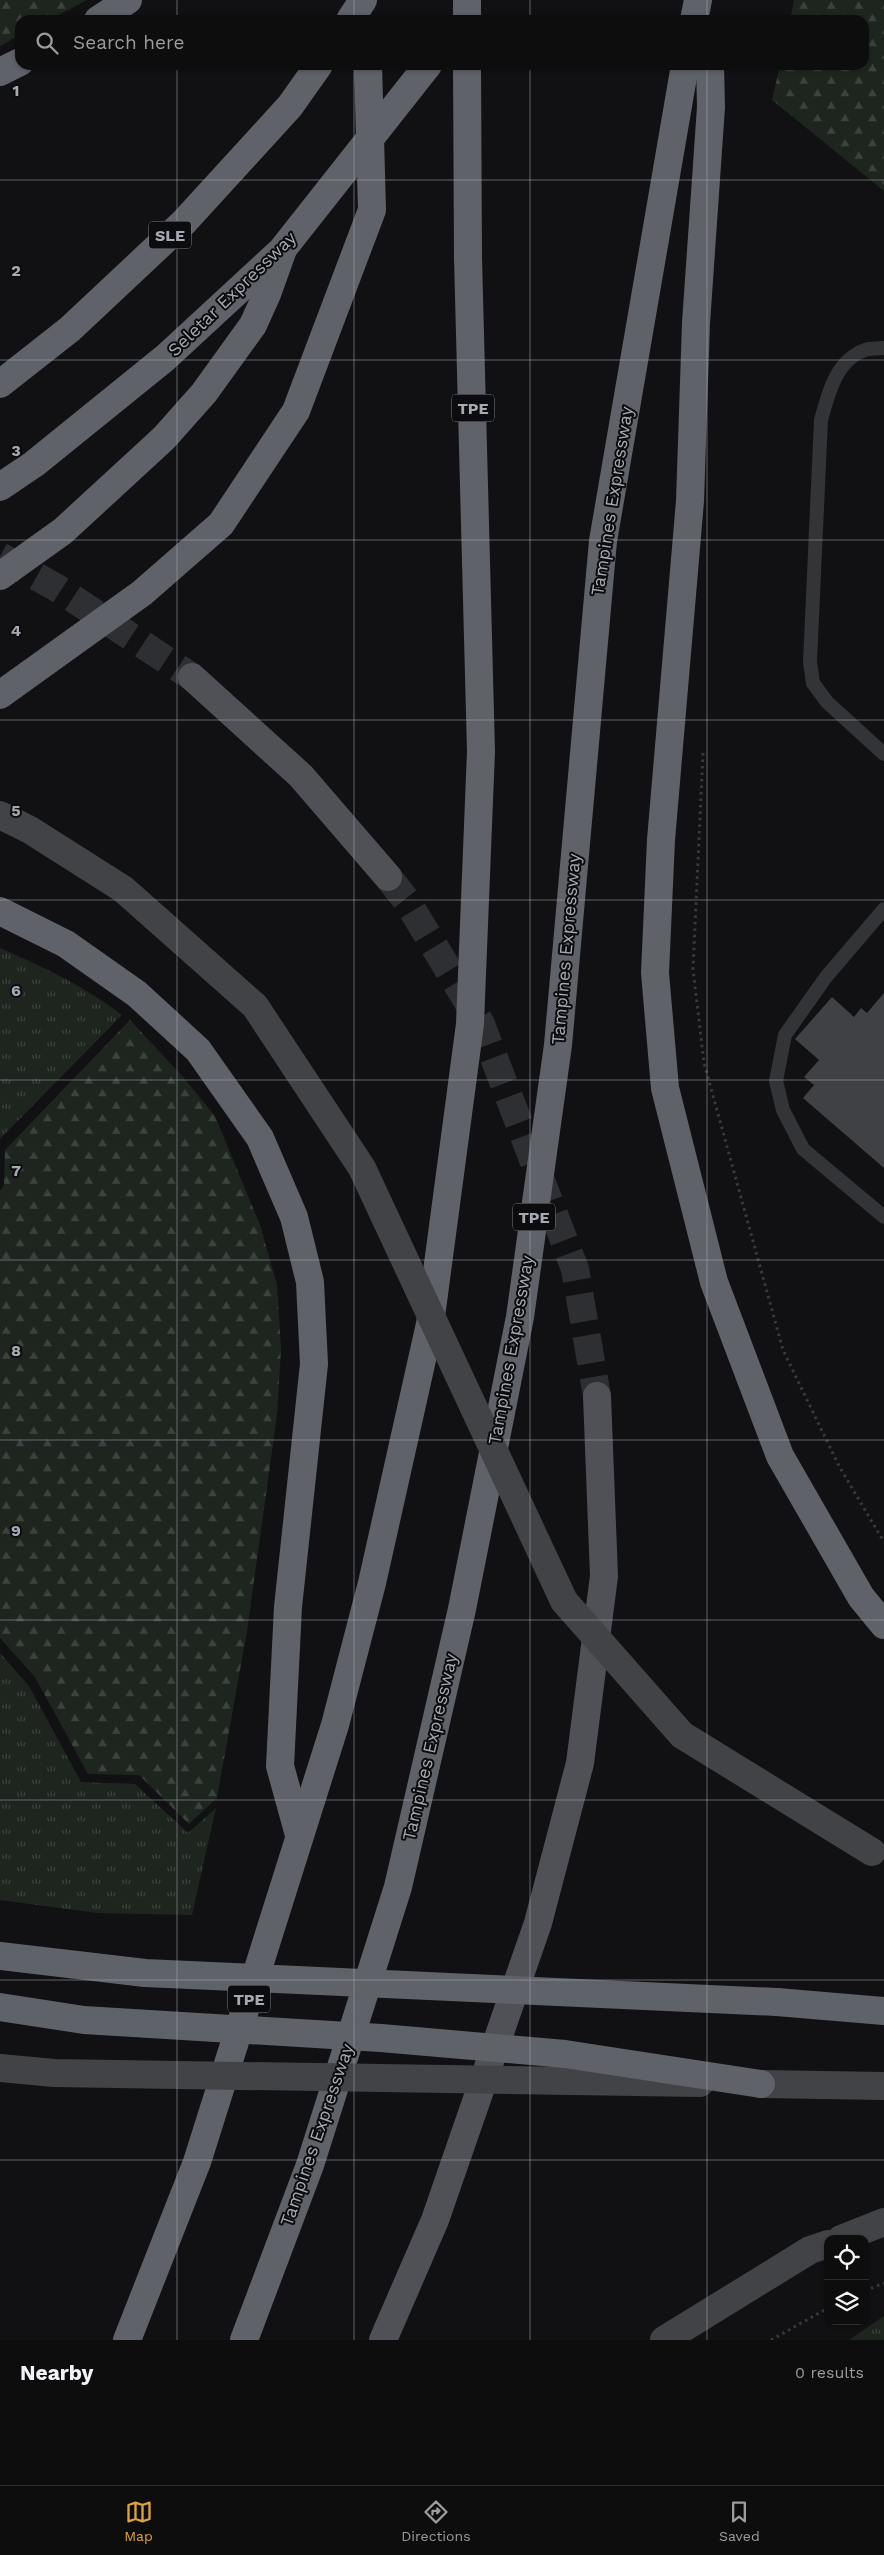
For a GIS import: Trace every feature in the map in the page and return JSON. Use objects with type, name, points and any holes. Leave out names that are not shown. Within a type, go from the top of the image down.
[{"type":"highway","points":[[106,15],[128,0]]},
{"type":"highway","points":[[354,15],[365,0]]},
{"type":"highway","points":[[365,0],[366,15]]},
{"type":"highway","points":[[458,15],[467,0]]},
{"type":"highway","points":[[467,0],[467,15]]},
{"type":"highway","points":[[695,15],[698,0]]},
{"type":"highway","points":[[708,0],[709,15]]},
{"type":"highway","points":[[0,72],[15,64]]},
{"type":"highway","name":"SLE","points":[[0,384],[70,330],[184,222],[290,106],[315,70]]},
{"type":"highway","points":[[0,695],[142,592],[221,524],[296,411],[372,210],[368,70]]},
{"type":"highway","name":"Seletar Expressway","points":[[0,487],[34,464],[165,358],[282,250],[424,70]]},
{"type":"highway","name":"TPE","points":[[127,2340],[197,2162],[335,1725],[372,1583],[430,1324],[470,1024],[481,751],[468,258],[467,70]]},
{"type":"highway","name":"Tampines Expressway","points":[[244,2340],[310,2165],[398,1887],[462,1609],[518,1326],[558,1044],[603,541],[684,70]]},
{"type":"highway","points":[[710,70],[712,107],[696,323],[690,501],[661,840],[655,973],[665,1088],[714,1282],[780,1456],[861,1597],[884,1625]]},
{"type":"highway","points":[[0,576],[62,530],[164,438],[204,394],[253,324],[267,294],[282,250]]},
{"type":"highway","points":[[0,911],[66,944],[137,994],[198,1050],[260,1138],[294,1216],[310,1282],[314,1364],[288,1607],[280,1766],[299,1835]]},
{"type":"highway","points":[[0,1956],[145,1973],[777,2002],[884,2011]]},
{"type":"highway","points":[[0,2007],[84,2020],[381,2038],[565,2054],[762,2084]]},
{"type":"main road","points":[[192,677],[301,776],[388,877]]},
{"type":"main road","points":[[0,815],[30,830],[123,889],[255,1006],[362,1168],[564,1601],[682,1735],[878,1854]]},
{"type":"main road","points":[[382,2340],[436,2220],[535,1932],[580,1763],[604,1576],[596,1396]]},
{"type":"main road","points":[[0,2068],[54,2073],[884,2086]]},
{"type":"main road","points":[[851,2235],[884,2222]]},
{"type":"main road","points":[[664,2340],[810,2250],[824,2245]]},
{"type":"lane","points":[[884,348],[864,350],[840,368],[828,392],[821,420],[810,662],[813,684],[827,702],[884,754]]},
{"type":"lane","points":[[884,909],[826,978],[786,1035],[776,1081],[782,1110],[803,1149],[884,1217]]},
{"type":"path","points":[[703,749],[693,969],[704,1064],[783,1350],[839,1466],[884,1542]]},
{"type":"path","points":[[869,2289],[884,2283]]},
{"type":"path","points":[[771,2340],[824,2310]]},
{"type":"green space","points":[[0,0],[87,0],[58,15],[15,15],[15,38],[0,46]]},
{"type":"green space","points":[[794,0],[884,0],[884,191],[772,100],[779,70],[869,70],[869,15],[791,15]]},
{"type":"green space","points":[[0,948],[63,978],[93,995],[122,1015],[0,1139]]},
{"type":"green space","points":[[130,1020],[183,1077],[215,1116],[260,1225],[277,1285],[281,1349],[277,1415],[247,1631],[217,1798],[189,1824],[139,1775],[88,1774],[35,1677],[0,1638],[0,1191],[4,1185],[5,1150]]},
{"type":"green space","points":[[0,1653],[29,1686],[81,1782],[135,1784],[188,1833],[216,1808],[192,1915],[97,1913],[0,1900]]},
{"type":"green space","points":[[884,2316],[884,2340],[849,2340]]},
{"type":"building","points":[[884,993],[884,1168],[803,1098],[814,1085],[804,1077],[819,1060],[795,1039],[832,997],[854,1017],[861,1008],[867,1013]]},
{"type":"tunnel","points":[[0,556],[57,588],[192,677]]},
{"type":"tunnel","points":[[388,877],[407,901],[481,1024],[575,1269],[597,1396]]}]
